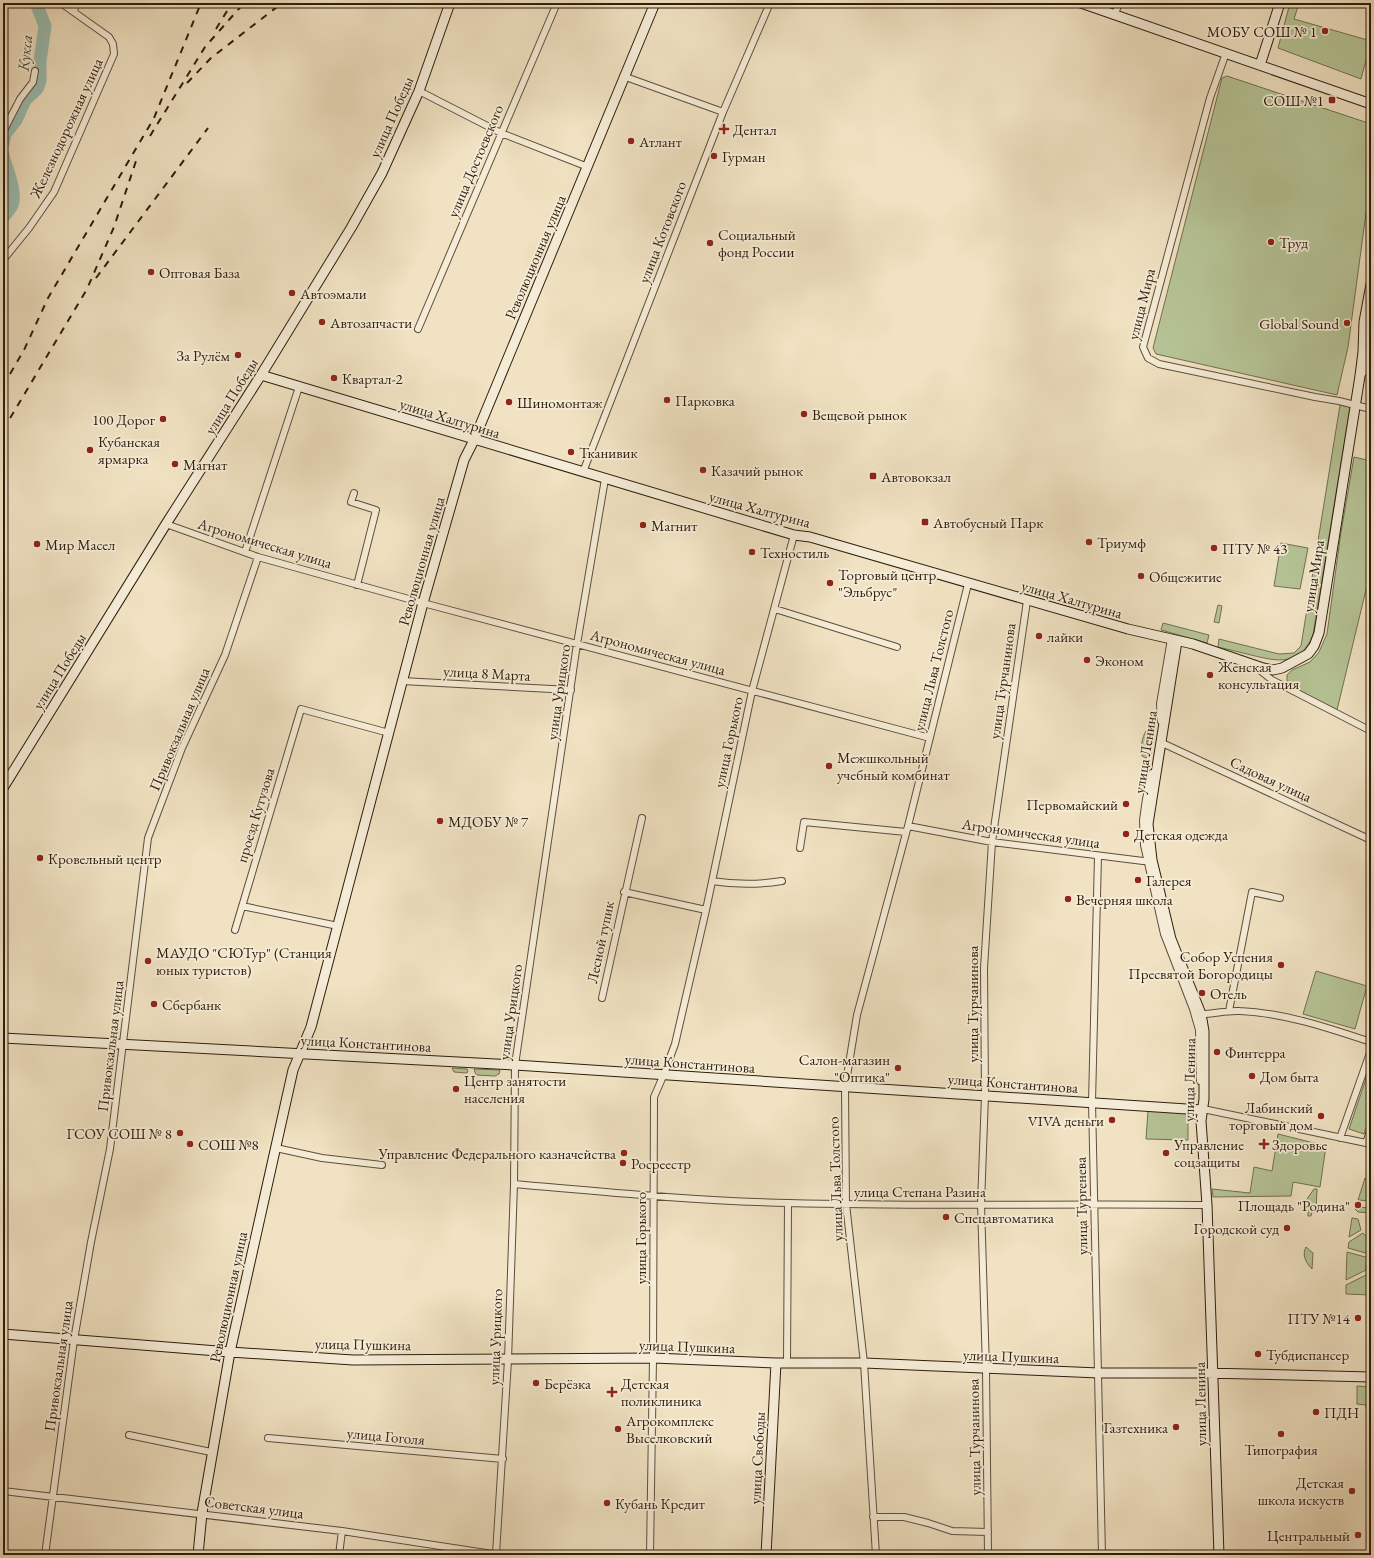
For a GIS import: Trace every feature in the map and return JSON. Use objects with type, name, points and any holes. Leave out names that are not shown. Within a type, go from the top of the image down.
[{"type":"street","name":"Железнодорожная улица","points":[[3,260],[29,228],[54,192],[114,54],[113,44],[109,37],[61,3]]},
{"type":"street","points":[[74,12],[76,3]]},
{"type":"street","name":"улица Победы","points":[[3,788],[351,228],[382,173],[419,91],[450,3]]},
{"type":"street","name":"улица Достоевского","points":[[418,329],[557,3]]},
{"type":"street","name":"Революционная улица","points":[[198,1555],[202,1514],[230,1352],[293,1070],[311,1027],[423,603],[464,460],[474,440],[588,167],[623,76],[655,3]]},
{"type":"street","name":"улица Котовского","points":[[583,472],[723,112],[770,3]]},
{"type":"street","points":[[1081,3],[1371,104]]},
{"type":"street","points":[[1115,14],[1119,3]]},
{"type":"street","points":[[1260,65],[1280,3]]},
{"type":"street","name":"улица Мира","points":[[1226,53],[1210,98],[1143,347],[1148,358],[1160,364],[1371,409]]},
{"type":"street","points":[[3,132],[20,99],[32,82],[35,71]]},
{"type":"street","points":[[623,76],[723,112]]},
{"type":"street","points":[[419,91],[501,133],[588,167]]},
{"type":"street","name":"улица Мира","points":[[1288,666],[1308,654],[1314,646],[1319,633],[1354,406],[1360,376],[1367,353],[1364,322],[1371,284]]},
{"type":"street","points":[[1364,322],[1371,337]]},
{"type":"street","points":[[1360,376],[1363,370],[1371,362]]},
{"type":"street","name":"улица Халтурина","points":[[261,375],[794,535],[810,537],[968,584],[1128,629],[1193,644],[1253,665],[1273,670],[1288,666]]},
{"type":"street","points":[[245,552],[299,387]]},
{"type":"street","name":"улица Урицкого","points":[[498,1555],[508,1360],[514,1184],[515,1065],[577,644],[605,479]]},
{"type":"street","points":[[354,493],[351,502],[376,510],[357,585]]},
{"type":"street","name":"Агрономическая улица","points":[[166,524],[258,557],[357,585],[930,738]]},
{"type":"street","name":"улица Горького","points":[[650,1555],[653,1358],[654,1097],[676,1044],[752,691],[794,535]]},
{"type":"street","name":"Привокзальная улица","points":[[45,1555],[54,1498],[74,1340],[91,1242],[110,1149],[148,838],[182,748],[225,655],[258,557]]},
{"type":"street","name":"улица Льва Толстого","points":[[876,1555],[864,1363],[846,1204],[845,1088],[856,1015],[907,829],[968,584]]},
{"type":"street","name":"улица Турчанинова","points":[[988,1555],[986,1369],[981,1204],[985,1095],[984,968],[992,842],[1027,601]]},
{"type":"street","points":[[775,609],[897,647]]},
{"type":"street","points":[[1174,640],[1160,704],[1161,714],[1155,761],[1146,799],[1143,820],[1144,845],[1149,860],[1164,934],[1193,1009],[1199,1030],[1201,1110]]},
{"type":"street","name":"улица Ленина","points":[[1174,640],[1148,824],[1149,860],[1171,939],[1201,1014],[1204,1031],[1204,1099],[1201,1110],[1201,1120],[1207,1205],[1219,1555]]},
{"type":"street","name":"улица Халтурина","points":[[1253,665],[1272,680],[1371,731]]},
{"type":"street","name":"улица 8 Марта","points":[[402,682],[571,690]]},
{"type":"street","name":"проезд Кутузова","points":[[235,930],[301,709],[388,733]]},
{"type":"street","name":"Садовая улица","points":[[1160,742],[1371,840]]},
{"type":"street","name":"Лесной тупик","points":[[602,998],[624,892],[642,818]]},
{"type":"street","points":[[800,848],[804,822],[907,829]]},
{"type":"street","name":"Агрономическая улица","points":[[907,829],[1098,856],[1143,861],[1149,860]]},
{"type":"street","name":"улица Тургенева","points":[[1098,856],[1092,1102],[1102,1555]]},
{"type":"street","points":[[712,881],[741,885],[764,884],[782,881]]},
{"type":"street","name":"Лесной тупик","points":[[624,892],[706,910]]},
{"type":"street","points":[[1229,1011],[1252,892],[1280,898]]},
{"type":"street","points":[[242,906],[338,926]]},
{"type":"street","points":[[1201,1014],[1242,1011],[1291,1018],[1371,1042]]},
{"type":"street","name":"улица Константинова","points":[[3,1038],[515,1065],[664,1074],[845,1088],[985,1095],[1208,1110],[1368,1144]]},
{"type":"street","points":[[1340,1138],[1371,1052]]},
{"type":"street","points":[[1368,1144],[1371,1128]]},
{"type":"street","points":[[276,1148],[322,1158],[382,1165]]},
{"type":"street","name":"улица Степана Разина","points":[[514,1184],[654,1197],[788,1203],[1094,1203],[1207,1205]]},
{"type":"street","points":[[787,1363],[788,1203]]},
{"type":"street","name":"улица Пушкина","points":[[3,1334],[353,1360],[653,1358],[776,1363],[864,1363],[1099,1373],[1213,1373],[1371,1377]]},
{"type":"street","name":"улица Свободы","points":[[766,1555],[776,1363]]},
{"type":"street","points":[[129,1435],[212,1452]]},
{"type":"street","name":"улица Гоголя","points":[[268,1438],[503,1459]]},
{"type":"street","name":"Советская улица","points":[[3,1492],[342,1531],[498,1555]]},
{"type":"street","points":[[873,1517],[904,1517],[952,1531],[988,1532]]},
{"type":"street","points":[[339,1555],[342,1531]]},
{"type":"green space","points":[[1290,3],[1299,3],[1294,19],[1371,41],[1361,79],[1278,48]]},
{"type":"green space","name":"Труд","points":[[1227,76],[1371,124],[1371,176],[1348,347],[1337,395],[1156,354],[1153,348],[1222,78]]},
{"type":"green space","points":[[1340,405],[1350,407],[1313,635],[1308,645],[1295,657],[1279,660],[1218,647],[1219,639],[1279,654],[1294,653],[1301,646]]},
{"type":"green space","points":[[1354,457],[1371,461],[1371,569],[1337,710],[1291,687],[1287,681],[1287,675],[1292,670],[1310,662],[1319,652],[1327,634],[1341,532]]},
{"type":"green space","points":[[1281,543],[1308,548],[1300,589],[1274,586]]},
{"type":"green space","points":[[1218,605],[1222,606],[1219,623],[1214,622]]},
{"type":"green space","points":[[1163,623],[1209,635],[1207,643],[1161,630]]},
{"type":"green space","points":[[1146,731],[1149,731],[1153,736],[1151,754],[1146,758],[1142,756],[1141,750],[1142,740]]},
{"type":"green space","points":[[1316,971],[1367,986],[1355,1029],[1303,1014]]},
{"type":"green space","points":[[1371,1064],[1371,1112],[1364,1134],[1349,1129]]},
{"type":"green space","points":[[452,1068],[467,1069],[468,1072],[454,1072]]},
{"type":"green space","points":[[474,1069],[500,1070],[499,1074],[495,1076],[476,1075]]},
{"type":"green space","points":[[1148,1111],[1188,1113],[1188,1140],[1146,1139]]},
{"type":"green space","points":[[1278,1134],[1326,1146],[1320,1187],[1293,1182],[1291,1196],[1213,1197],[1212,1189],[1250,1193],[1254,1167],[1272,1171]]},
{"type":"green space","points":[[1365,1178],[1371,1185],[1371,1201],[1358,1200]]},
{"type":"green space","points":[[1314,1189],[1317,1189],[1316,1212],[1312,1212],[1311,1216],[1308,1216],[1308,1210],[1305,1210],[1307,1199]]},
{"type":"green space","points":[[1358,1207],[1371,1208],[1371,1213],[1358,1212],[1355,1209]]},
{"type":"green space","points":[[1352,1218],[1358,1219],[1361,1230],[1349,1237]]},
{"type":"green space","points":[[1363,1233],[1371,1242],[1369,1254],[1348,1248],[1349,1242]]},
{"type":"green space","points":[[1306,1247],[1313,1253],[1312,1269],[1305,1258],[1304,1252]]},
{"type":"green space","points":[[1347,1252],[1369,1258],[1366,1264],[1366,1270],[1346,1280]]},
{"type":"green space","points":[[1368,1274],[1371,1278],[1371,1295],[1346,1294],[1346,1285]]},
{"type":"green space","points":[[1357,1386],[1371,1387],[1371,1408],[1366,1408],[1366,1405],[1357,1404]]},
{"type":"waterway","name":"Кукса","points":[[3,144],[5,134],[16,120],[25,100],[37,89],[40,81],[40,61],[45,26],[36,3]]},
{"type":"waterway","name":"Кукса","points":[[3,155],[13,194],[11,208],[3,217]]},
{"type":"railway","points":[[3,386],[24,350],[48,298],[154,118],[201,3]]},
{"type":"railway","points":[[216,29],[232,3]]},
{"type":"railway","points":[[150,136],[205,47],[244,3]]},
{"type":"railway","points":[[187,83],[211,58],[282,3]]},
{"type":"railway","points":[[96,278],[208,128]]},
{"type":"railway","points":[[3,430],[87,289],[114,227],[137,158]]},
{"type":"place","name":"МОБУ СОШ № 1","points":[[1325,31]]},
{"type":"place","name":"СОШ №1","points":[[1332,100]]},
{"type":"place","name":"Дентал","points":[[724,129]]},
{"type":"place","name":"Атлант","points":[[631,141]]},
{"type":"place","name":"Гурман","points":[[714,156]]},
{"type":"place","name":"Труд","points":[[1271,242]]},
{"type":"place","name":"Социальный фонд России","points":[[710,243]]},
{"type":"place","name":"Оптовая База","points":[[151,272]]},
{"type":"place","name":"Автоэмали","points":[[292,293]]},
{"type":"place","name":"Автозапчасти","points":[[322,322]]},
{"type":"place","name":"Global Sound","points":[[1347,323]]},
{"type":"place","name":"За Рулём","points":[[238,355]]},
{"type":"place","name":"Квартал-2","points":[[334,378]]},
{"type":"place","name":"Парковка","points":[[667,400]]},
{"type":"place","name":"Шиномонтаж","points":[[509,402]]},
{"type":"place","name":"Вещевой рынок","points":[[804,414]]},
{"type":"place","name":"100 Дорог","points":[[163,419]]},
{"type":"place","name":"Кубанская ярмарка","points":[[90,450]]},
{"type":"place","name":"Тканивик","points":[[571,452]]},
{"type":"place","name":"Магнат","points":[[175,464]]},
{"type":"place","name":"Казачий рынок","points":[[703,470]]},
{"type":"place","name":"Автовокзал","points":[[873,476]]},
{"type":"place","name":"Автобусный Парк","points":[[925,522]]},
{"type":"place","name":"Магнит","points":[[643,525]]},
{"type":"place","name":"Триумф","points":[[1089,542]]},
{"type":"place","name":"Мир Масел","points":[[37,544]]},
{"type":"place","name":"ПТУ № 43","points":[[1214,548]]},
{"type":"place","name":"Техностиль","points":[[752,552]]},
{"type":"place","name":"Общежитие","points":[[1141,576]]},
{"type":"place","name":"Торговый центр \"Эльбрус\"","points":[[830,583]]},
{"type":"place","name":"лайки","points":[[1039,636]]},
{"type":"place","name":"Эконом","points":[[1087,660]]},
{"type":"place","name":"Женская консультация","points":[[1210,675]]},
{"type":"place","name":"Межшкольный учебный комбинат","points":[[829,766]]},
{"type":"place","name":"Первомайский","points":[[1126,804]]},
{"type":"place","name":"МДОБУ № 7","points":[[440,821]]},
{"type":"place","name":"Детская одежда","points":[[1126,834]]},
{"type":"place","name":"Кровельный центр","points":[[40,858]]},
{"type":"place","name":"Галерея","points":[[1138,880]]},
{"type":"place","name":"Вечерняя школа","points":[[1068,899]]},
{"type":"place","name":"МАУДО \"СЮТур\" (Станция юных туристов)","points":[[148,961]]},
{"type":"place","name":"Собор Успения Пресвятой Богородицы","points":[[1281,965]]},
{"type":"place","name":"Отель","points":[[1202,993]]},
{"type":"place","name":"Сбербанк","points":[[154,1004]]},
{"type":"place","name":"Финтерра","points":[[1217,1052]]},
{"type":"place","name":"Салон-магазин \"Оптика\"","points":[[898,1068]]},
{"type":"place","name":"Дом быта","points":[[1252,1076]]},
{"type":"place","name":"Центр занятости населения","points":[[456,1089]]},
{"type":"place","name":"Лабинский торговый дом","points":[[1321,1116]]},
{"type":"place","name":"VIVA деньги","points":[[1112,1120]]},
{"type":"place","name":"ГСОУ СОШ № 8","points":[[180,1133]]},
{"type":"place","name":"СОШ №8","points":[[190,1144]]},
{"type":"place","name":"Здоровье","points":[[1264,1144]]},
{"type":"place","name":"Управление Федерального казначейства","points":[[624,1153]]},
{"type":"place","name":"Управление соцзащиты","points":[[1166,1153]]},
{"type":"place","name":"Росреестр","points":[[623,1163]]},
{"type":"place","name":"Площадь \"Родина\"","points":[[1358,1205]]},
{"type":"place","name":"Спецавтоматика","points":[[946,1217]]},
{"type":"place","name":"Городской суд","points":[[1287,1228]]},
{"type":"place","name":"ПТУ №14","points":[[1358,1318]]},
{"type":"place","name":"Тубдиспансер","points":[[1258,1354]]},
{"type":"place","name":"Берёзка","points":[[536,1383]]},
{"type":"place","name":"Детская поликлиника","points":[[612,1392]]},
{"type":"place","name":"ПДН","points":[[1316,1412]]},
{"type":"place","name":"Газтехника","points":[[1176,1427]]},
{"type":"place","name":"Агрокомплекс Выселковский","points":[[618,1429]]},
{"type":"place","name":"Типография","points":[[1281,1434]]},
{"type":"place","name":"Детская школа искуств","points":[[1352,1491]]},
{"type":"place","name":"Кубань Кредит","points":[[607,1503]]},
{"type":"place","name":"Центральный","points":[[1358,1535]]}]
